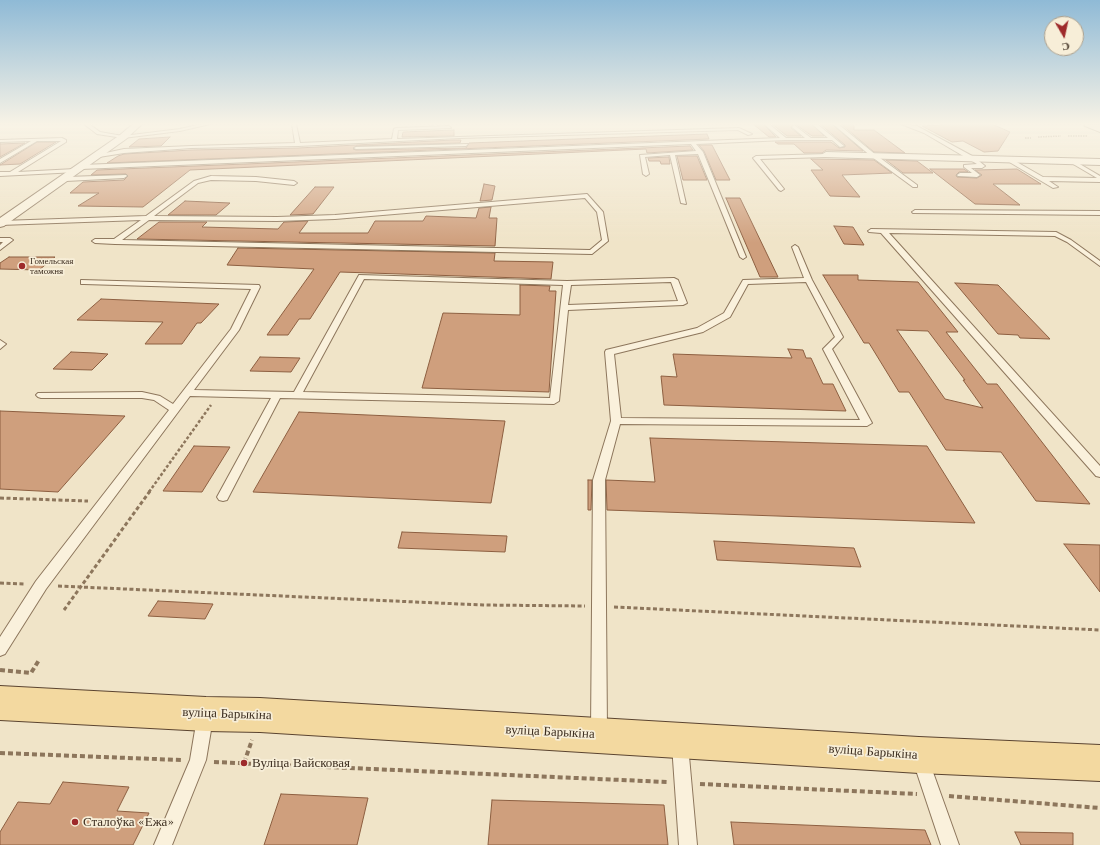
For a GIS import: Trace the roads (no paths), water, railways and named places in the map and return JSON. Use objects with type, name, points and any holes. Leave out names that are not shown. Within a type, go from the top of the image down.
[{"type":"main road","name":"вуліца Барыкіна","points":[[0,703],[206,714],[260,715],[919,755],[1100,763]]},
{"type":"street","points":[[0,223],[86,163]]},
{"type":"lane","points":[[10,174],[27,163]]},
{"type":"lane","points":[[117,166],[121,163]]},
{"type":"lane","points":[[0,174],[177,163]]},
{"type":"lane","points":[[644,163],[646,174]]},
{"type":"lane","points":[[675,163],[684,203]]},
{"type":"lane","points":[[705,163],[743,257]]},
{"type":"lane","points":[[760,163],[781,189]]},
{"type":"lane","points":[[884,163],[915,186]]},
{"type":"lane","points":[[960,175],[978,175],[966,166],[982,166],[979,163]]},
{"type":"lane","points":[[1016,163],[1055,187]]},
{"type":"lane","points":[[1075,163],[1100,179]]},
{"type":"lane","points":[[64,179],[124,176]]},
{"type":"lane","points":[[115,242],[196,182],[211,178],[256,179],[294,183]]},
{"type":"lane","points":[[1042,179],[1100,179]]},
{"type":"lane","points":[[0,223],[147,218],[277,219],[335,217],[587,196],[600,212],[605,241],[592,252],[96,242]]},
{"type":"lane","points":[[915,212],[1100,213]]},
{"type":"lane","points":[[1088,212],[1100,221]]},
{"type":"lane","points":[[871,231],[1056,234],[1069,241],[1100,264]]},
{"type":"lane","points":[[883,231],[1100,473]]},
{"type":"lane","points":[[0,240],[10,240],[0,248]]},
{"type":"lane","points":[[616,420],[867,423],[828,349],[839,337],[808,280],[795,247]]},
{"type":"lane","points":[[297,395],[362,277],[567,283],[674,280],[684,303],[564,308]]},
{"type":"lane","points":[[599,736],[599,480],[616,420],[609,352],[700,330],[727,315],[746,282],[808,280]]},
{"type":"lane","points":[[0,649],[41,585],[235,330],[256,287],[84,282]]},
{"type":"lane","points":[[188,393],[554,402],[567,283]]},
{"type":"lane","points":[[41,395],[142,396],[157,398],[174,410]]},
{"type":"lane","points":[[223,497],[277,395]]},
{"type":"lane","points":[[163,845],[198,760],[206,714]]},
{"type":"lane","points":[[680,740],[682,783],[688,845]]},
{"type":"lane","points":[[919,755],[950,845]]},
{"type":"place","name":"Гомельская таможня","points":[[22,266]]},
{"type":"place","name":"Вуліца Вайсковая","points":[[244,763]]},
{"type":"place","name":"Сталоўка «Ежа»","points":[[75,822]]}]
